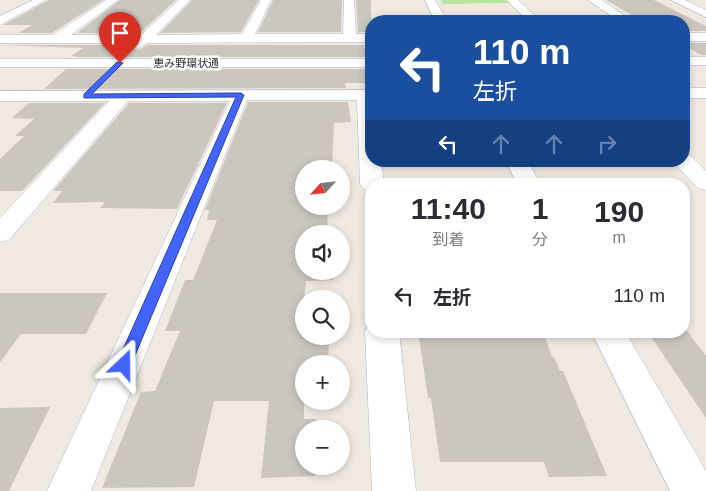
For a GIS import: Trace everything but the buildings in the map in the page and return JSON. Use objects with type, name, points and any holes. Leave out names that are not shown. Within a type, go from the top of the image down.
[{"type":"street","points":[[0,21],[41,0]]},
{"type":"street","points":[[56,39],[113,0]]},
{"type":"street","points":[[86,96],[185,0]]},
{"type":"street","points":[[248,38],[266,0]]},
{"type":"street","points":[[349,0],[350,38]]},
{"type":"street","points":[[430,0],[438,15]]},
{"type":"street","points":[[512,0],[529,15]]},
{"type":"street","points":[[594,0],[618,15]]},
{"type":"street","points":[[676,0],[706,14]]},
{"type":"street","points":[[690,37],[706,37]]},
{"type":"street","points":[[0,39],[365,38]]},
{"type":"street","points":[[690,61],[706,61]]},
{"type":"street","name":"恵み野環状通","points":[[0,63],[365,62]]},
{"type":"street","points":[[690,93],[706,93]]},
{"type":"street","points":[[69,491],[241,95]]},
{"type":"street","points":[[0,96],[365,95]]},
{"type":"street","points":[[0,234],[123,96]]},
{"type":"street","points":[[689,167],[706,183]]},
{"type":"street","points":[[383,338],[394,491]]},
{"type":"street","points":[[612,338],[692,491]]},
{"type":"green space","points":[[441,0],[505,0],[509,3],[443,4]]},
{"type":"route","points":[[120,63],[86,96],[241,95],[124,365]]}]
